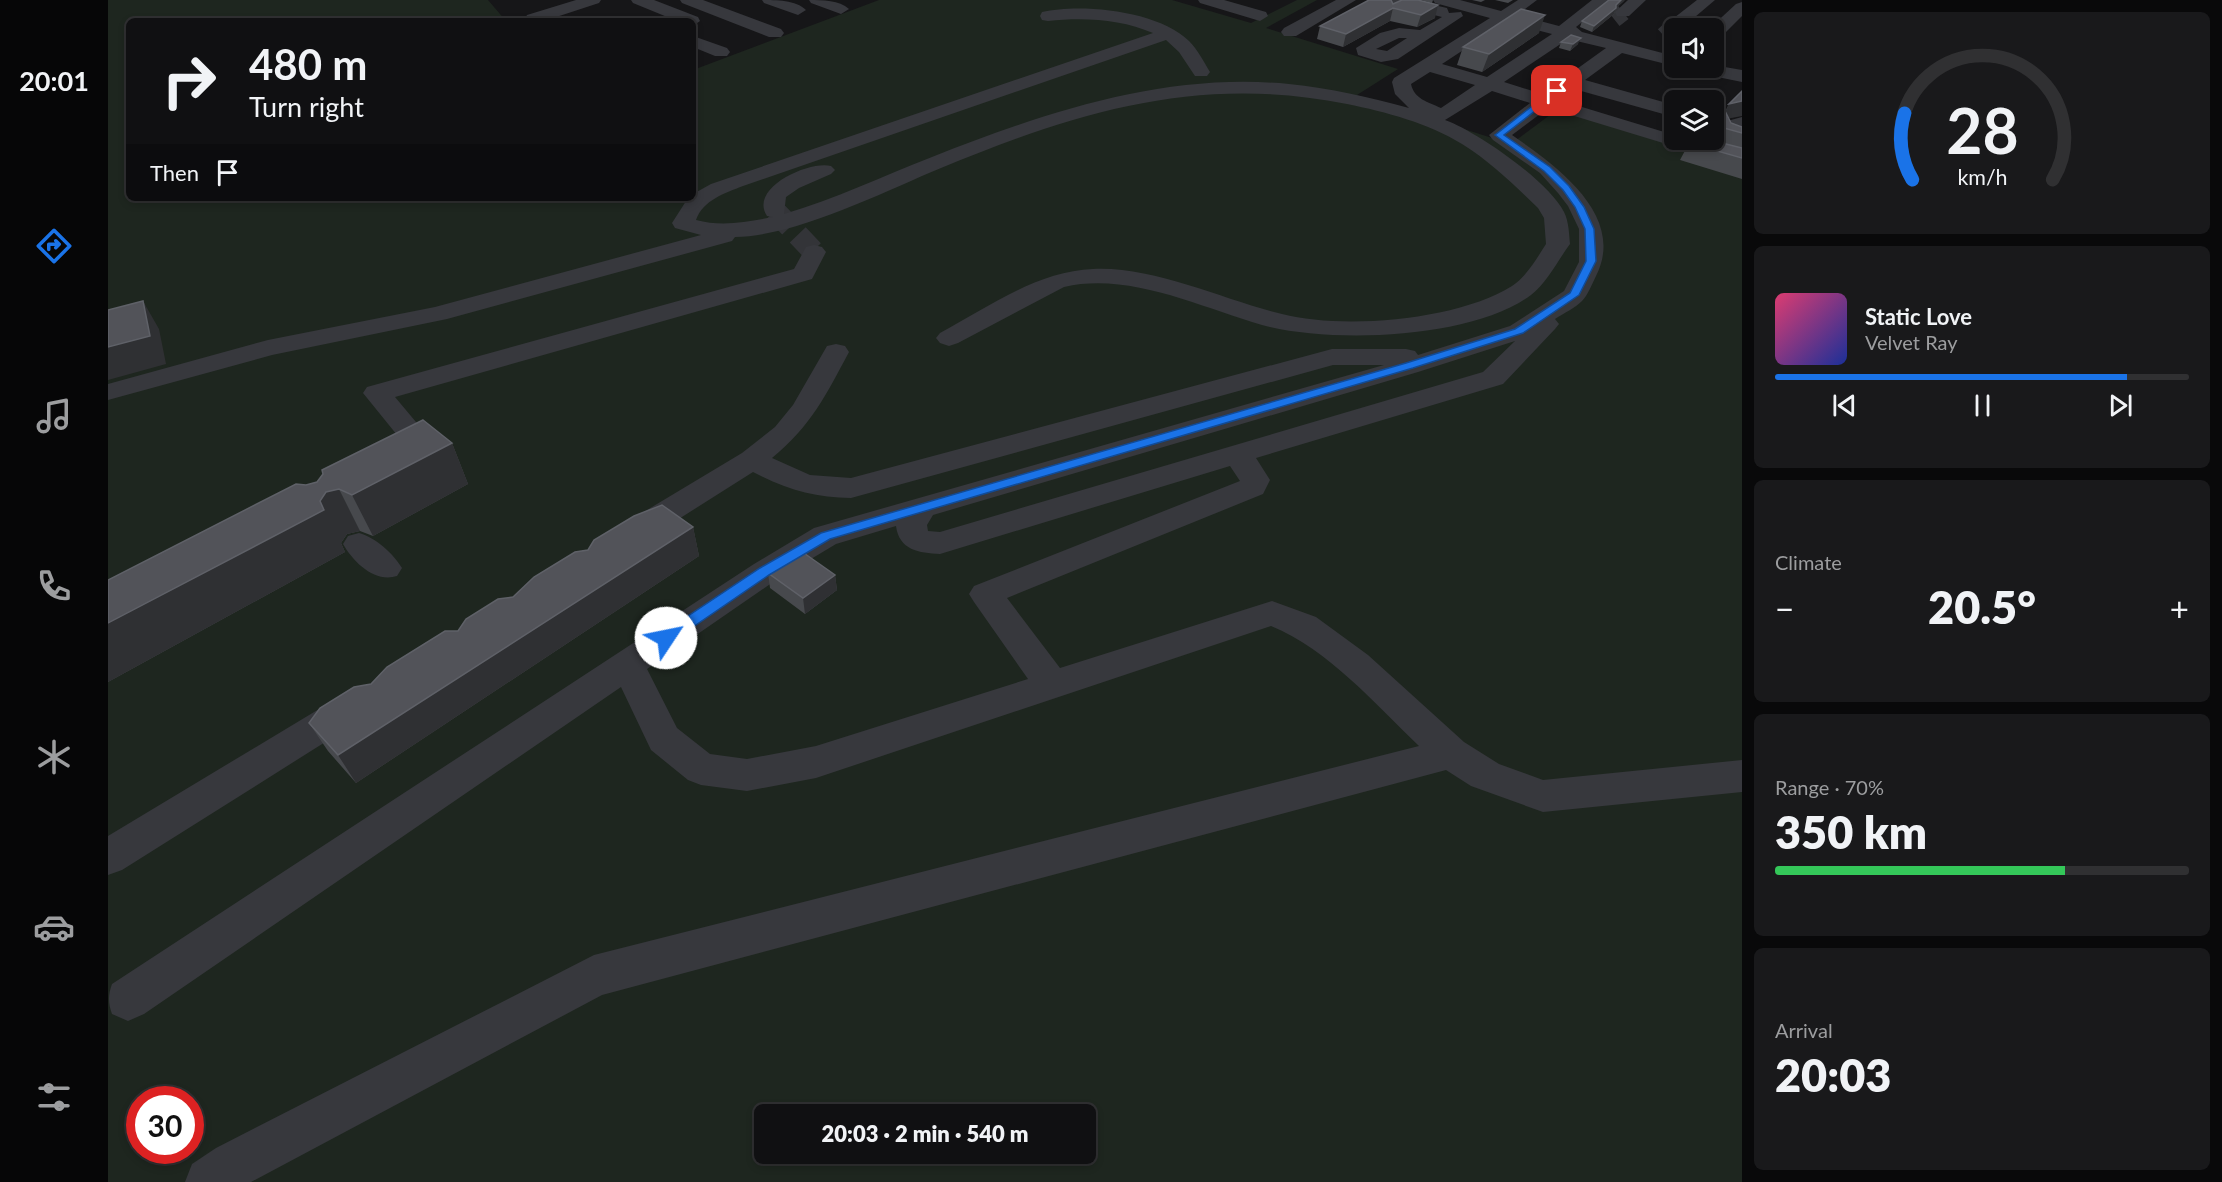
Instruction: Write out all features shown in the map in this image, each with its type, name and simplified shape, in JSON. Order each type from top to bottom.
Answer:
[{"type":"street","points":[[541,18],[593,0],[613,8]]},
{"type":"street","points":[[639,0],[683,18]]},
{"type":"street","points":[[688,0],[776,33]]},
{"type":"street","points":[[696,21],[737,2],[798,17],[770,0]]},
{"type":"street","points":[[817,0],[841,9]]},
{"type":"street","points":[[1211,0],[1267,13],[1243,0]]},
{"type":"street","points":[[1290,32],[1348,0]]},
{"type":"street","points":[[1392,0],[1463,12],[1570,21],[1664,34]]},
{"type":"street","points":[[1441,0],[1463,12]]},
{"type":"street","points":[[1403,91],[1427,65],[1529,0]]},
{"type":"street","points":[[1443,115],[1542,48],[1570,21],[1602,0]]},
{"type":"street","points":[[1570,21],[1615,20],[1638,0]]},
{"type":"street","points":[[1687,18],[1707,0]]},
{"type":"street","points":[[521,6],[534,18]]},
{"type":"street","points":[[1724,33],[1742,7]]},
{"type":"street","points":[[566,8],[586,17]]},
{"type":"street","points":[[1331,8],[1359,16]]},
{"type":"street","points":[[1423,36],[1463,12]]},
{"type":"street","points":[[1048,16],[1061,13],[1124,18],[1168,34],[1182,44],[1202,72]]},
{"type":"street","points":[[1570,21],[1619,47],[1664,58]]},
{"type":"street","points":[[655,254],[675,242],[687,210],[703,196],[735,181],[1168,34]]},
{"type":"street","points":[[696,42],[721,52]]},
{"type":"street","points":[[1499,135],[1570,82],[1587,61],[1619,47]]},
{"type":"street","points":[[1542,48],[1560,53]]},
{"type":"street","points":[[1427,65],[1544,100],[1647,135],[1742,161]]},
{"type":"street","points":[[923,507],[911,524],[913,536],[923,542],[940,543],[1493,378],[1534,334],[1562,310],[1574,295],[1591,261],[1590,229],[1566,188],[1547,169],[1499,135],[1443,115],[1403,91],[1267,74],[1202,72],[1158,75]]},
{"type":"street","points":[[1724,73],[1742,76]]},
{"type":"street","points":[[1503,106],[1537,80]]},
{"type":"street","points":[[1570,82],[1664,108]]},
{"type":"street","points":[[108,392],[268,348],[438,314],[754,228],[822,209],[880,187],[938,161],[1058,117],[1149,95],[1199,88],[1304,91],[1355,98],[1416,116],[1461,134],[1509,166],[1553,212],[1558,244],[1523,290],[1473,314],[1403,325],[1339,328],[1287,323],[1134,279],[1099,275],[1075,276],[1056,281],[949,338]]},
{"type":"street","points":[[776,211],[775,195],[791,183],[822,170],[938,132]]},
{"type":"street","points":[[683,224],[697,230],[707,231],[754,228]]},
{"type":"street","points":[[388,474],[427,453],[378,393],[804,274],[814,252]]},
{"type":"street","points":[[128,999],[765,572],[825,536],[1519,331],[1574,295]]},
{"type":"street","points":[[611,547],[752,460],[785,433],[805,408],[836,352]]},
{"type":"street","points":[[752,460],[799,483],[824,488],[851,488],[1332,357],[1444,355]]},
{"type":"street","points":[[1064,430],[1088,458]]},
{"type":"street","points":[[1052,685],[986,594],[1252,487],[1255,480],[1251,471],[1236,454]]},
{"type":"street","points":[[359,544],[386,568]]},
{"type":"street","points":[[627,664],[664,739],[701,769],[747,775],[816,762],[1272,613],[1304,626],[1356,664],[1451,753],[1485,775],[1543,796],[1742,776]]},
{"type":"street","points":[[108,857],[380,690]]},
{"type":"street","points":[[210,1182],[233,1165],[594,976],[1451,753]]},
{"type":"shaded area","points":[[108,0],[488,0],[503,18],[126,18],[126,201],[696,201],[696,69],[879,0],[1172,0],[1251,23],[1297,0],[1317,0],[1266,28],[1398,69],[1357,95],[1511,144],[1562,106],[1664,137],[1664,150],[1721,150],[1742,156],[1742,1182],[108,1182]]},
{"type":"building","points":[[1369,0],[1391,0],[1393,4],[1402,0],[1418,0],[1438,5],[1421,15],[1393,8],[1346,34],[1320,26]]},
{"type":"building","points":[[1609,0],[1621,0],[1616,8],[1594,26],[1582,21]]},
{"type":"building","points":[[1521,9],[1545,15],[1489,54],[1463,47]]},
{"type":"building","points":[[1571,35],[1581,38],[1573,44],[1561,42]]},
{"type":"building","points":[[1742,91],[1742,101],[1729,104]]},
{"type":"building","points":[[1724,109],[1731,123],[1742,127],[1742,133],[1724,128]]},
{"type":"building","points":[[1724,144],[1742,148],[1742,158],[1714,150],[1724,150]]},
{"type":"building","points":[[143,301],[150,336],[108,347],[108,310]]},
{"type":"building","points":[[423,420],[452,443],[352,495],[339,489],[326,492],[320,501],[324,510],[108,623],[108,580],[296,484],[306,485],[317,482],[323,474],[322,470]]},
{"type":"building","points":[[662,505],[693,527],[338,755],[309,723],[320,708],[354,687],[371,684],[387,667],[445,631],[458,631],[466,619],[498,599],[513,597],[534,577],[575,552],[588,550],[594,540],[634,516]]},
{"type":"building","points":[[801,551],[835,575],[803,598],[768,573]]},
{"type":"tunnel","points":[[1614,19],[1623,12]]},
{"type":"tunnel","points":[[775,211],[814,252]]},
{"type":"route","points":[[666,638],[765,572],[825,536],[1409,366],[1519,331],[1574,295],[1591,261],[1590,229],[1566,188],[1547,169],[1499,135],[1557,91]]}]
